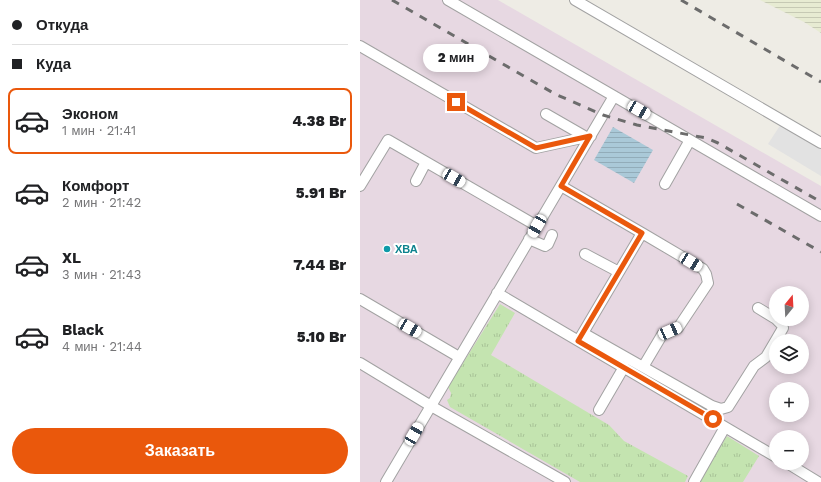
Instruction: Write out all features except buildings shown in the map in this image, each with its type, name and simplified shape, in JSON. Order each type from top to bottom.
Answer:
[{"type":"lane","points":[[448,0],[821,216]]},
{"type":"lane","points":[[575,0],[821,143]]},
{"type":"lane","points":[[360,46],[536,148],[588,136]]},
{"type":"lane","points":[[386,482],[561,186],[588,136],[614,96]]},
{"type":"lane","points":[[546,114],[588,136]]},
{"type":"lane","points":[[360,186],[388,140],[537,226]]},
{"type":"lane","points":[[665,184],[690,140]]},
{"type":"lane","points":[[416,181],[426,162]]},
{"type":"lane","points":[[561,186],[703,269],[706,274],[708,283],[678,328],[662,335],[643,367]]},
{"type":"lane","points":[[581,337],[642,233]]},
{"type":"lane","points":[[529,239],[545,246],[548,244],[552,235]]},
{"type":"lane","points":[[585,254],[619,272]]},
{"type":"lane","points":[[497,293],[581,337],[643,367],[712,406],[721,409],[728,407],[754,366],[766,357],[783,328],[782,326]]},
{"type":"lane","points":[[360,299],[460,357]]},
{"type":"lane","points":[[758,308],[769,315]]},
{"type":"lane","points":[[581,337],[624,368],[769,453]]},
{"type":"lane","points":[[360,363],[431,406],[565,482]]},
{"type":"lane","points":[[599,410],[624,368]]},
{"type":"lane","points":[[694,482],[725,427]]},
{"type":"lane","points":[[798,470],[818,482]]},
{"type":"shaded area","points":[[360,0],[498,0],[821,186],[821,482],[360,482]]},
{"type":"shaded area","points":[[783,121],[821,143],[821,176],[768,144]]},
{"type":"green space","points":[[760,0],[821,0],[821,33],[804,22]]},
{"type":"green space","points":[[500,304],[515,313],[491,355],[609,425],[624,441],[688,476],[685,482],[580,482],[450,407],[447,400],[450,398],[451,393],[448,387]]},
{"type":"green space","points":[[727,436],[759,456],[743,482],[699,482]]},
{"type":"water","points":[[613,127],[653,150],[634,183],[594,160]]},
{"type":"railway","points":[[392,0],[555,94],[603,115],[637,125],[706,138],[718,143],[821,202]]},
{"type":"railway","points":[[681,0],[821,82]]},
{"type":"railway","points":[[737,204],[821,252]]},
{"type":"place","name":"ХВА","points":[[387,249]]},
{"type":"route","points":[[456,102],[536,148],[590,136],[561,186],[642,233],[578,341],[713,419]]}]
